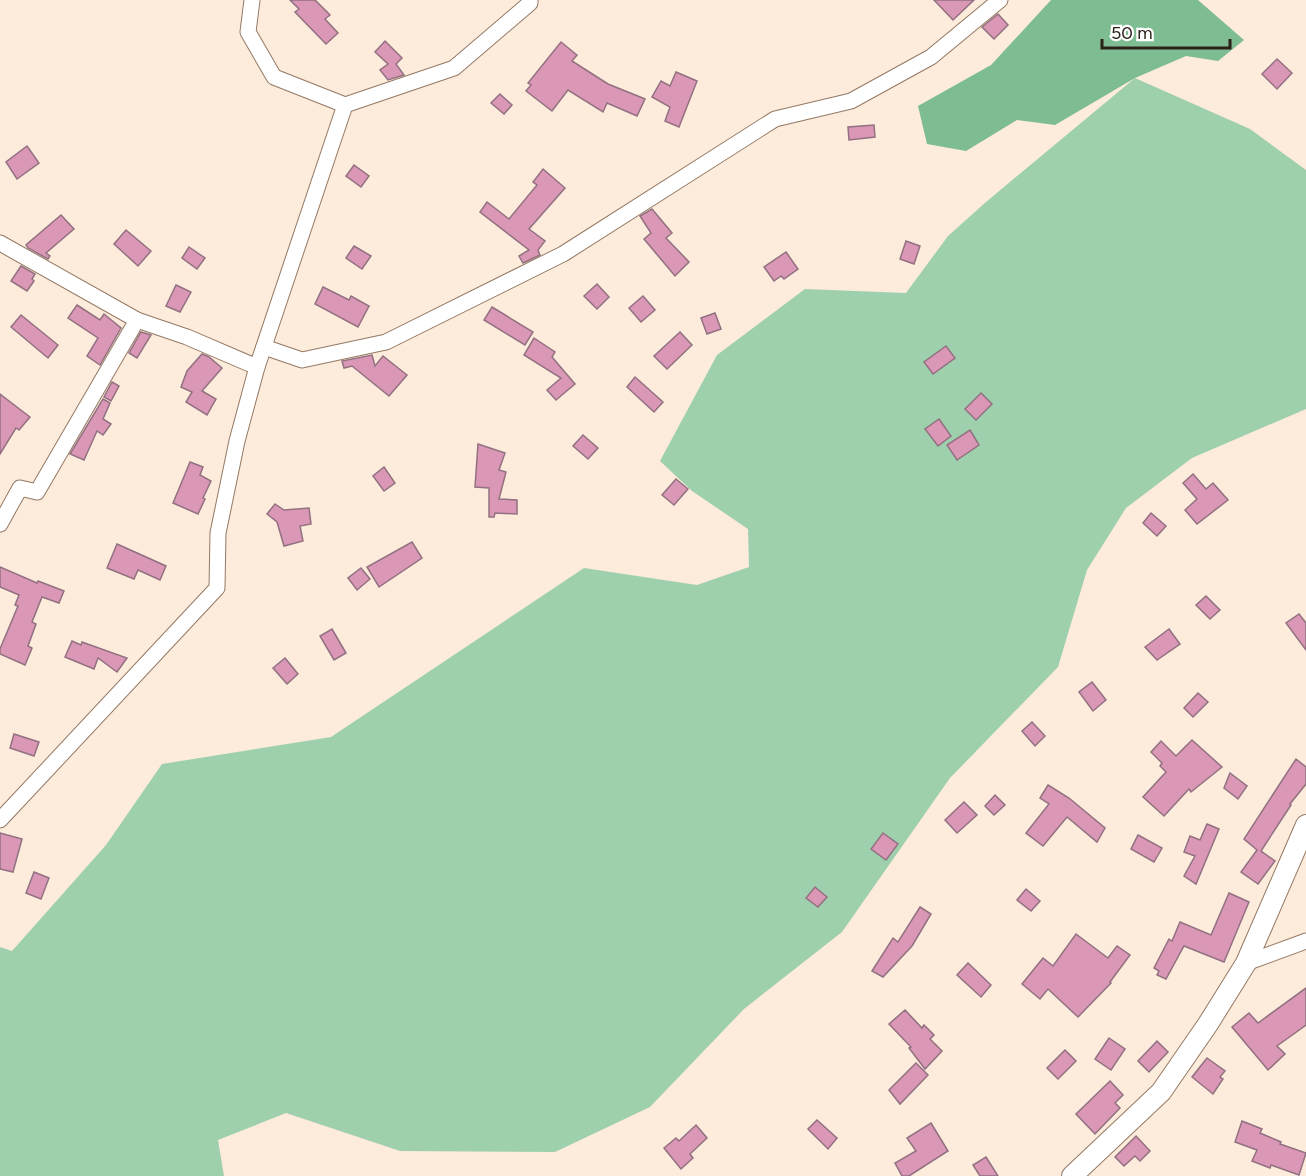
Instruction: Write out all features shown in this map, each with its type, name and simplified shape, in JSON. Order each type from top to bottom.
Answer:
[{"type":"street","points":[[252,0],[248,32],[274,77],[345,105],[454,68],[530,3],[530,0]]},
{"type":"street","points":[[264,347],[302,360],[386,342],[563,255],[775,119],[851,101],[932,57],[1000,0]]},
{"type":"street","points":[[0,820],[217,588],[218,533],[237,441],[257,367],[345,105]]},
{"type":"street","points":[[0,238],[5,246],[138,321],[187,337],[257,367]]},
{"type":"street","points":[[0,524],[20,488],[37,492],[138,321]]},
{"type":"street","points":[[1072,1176],[1161,1092],[1208,1024],[1245,963],[1306,825]]},
{"type":"street","points":[[1245,963],[1306,941]]},
{"type":"green space","points":[[1051,0],[1198,0],[1244,40],[1218,61],[1186,56],[1135,78],[1055,125],[1017,120],[966,151],[927,144],[918,106],[991,65]]},
{"type":"green space","points":[[1135,78],[1250,129],[1306,170],[1306,409],[1192,458],[1126,508],[1087,570],[1058,667],[950,778],[842,932],[744,1009],[650,1107],[555,1152],[400,1151],[286,1113],[218,1140],[224,1176],[0,1176],[0,947],[12,951],[106,845],[162,764],[331,737],[584,568],[697,585],[749,567],[748,529],[692,491],[660,461],[717,355],[805,289],[906,293],[948,236]]},
{"type":"building","points":[[290,0],[315,0],[330,15],[325,19],[338,33],[326,44],[295,12],[299,9]]},
{"type":"building","points":[[934,0],[974,0],[953,20]]},
{"type":"building","points":[[998,14],[1008,25],[994,39],[982,27]]},
{"type":"building","points":[[385,41],[402,58],[396,64],[404,75],[388,80],[380,70],[388,64],[375,52]]},
{"type":"building","points":[[561,42],[577,55],[572,61],[608,84],[645,99],[637,116],[607,103],[603,112],[568,90],[552,111],[526,91],[531,85],[528,83]]},
{"type":"building","points":[[1277,59],[1292,73],[1277,89],[1262,74]]},
{"type":"building","points":[[676,72],[697,81],[679,127],[665,121],[670,107],[652,97],[661,81],[670,86]]},
{"type":"building","points":[[500,94],[512,105],[504,114],[491,103]]},
{"type":"building","points":[[874,125],[875,137],[849,140],[848,127]]},
{"type":"building","points":[[27,146],[39,163],[17,179],[6,162]]},
{"type":"building","points":[[354,165],[369,176],[361,187],[346,176]]},
{"type":"building","points":[[543,169],[565,188],[529,229],[545,241],[538,250],[540,255],[523,263],[519,256],[529,250],[480,212],[487,202],[509,219],[537,185],[533,182]]},
{"type":"building","points":[[652,209],[672,233],[666,238],[689,262],[675,276],[644,239],[651,233],[640,216]]},
{"type":"building","points":[[61,215],[74,229],[46,253],[50,256],[48,259],[28,248],[26,245]]},
{"type":"building","points":[[126,230],[151,251],[138,266],[114,244]]},
{"type":"building","points":[[906,241],[920,246],[914,264],[900,259]]},
{"type":"building","points":[[354,246],[371,256],[362,269],[346,258]]},
{"type":"building","points":[[189,247],[205,258],[197,269],[182,258]]},
{"type":"building","points":[[786,252],[798,269],[784,279],[781,276],[774,281],[764,267]]},
{"type":"building","points":[[21,266],[35,274],[32,279],[34,281],[27,291],[11,281]]},
{"type":"building","points":[[597,284],[609,297],[597,309],[584,296]]},
{"type":"building","points":[[176,285],[191,292],[180,312],[166,306]]},
{"type":"building","points":[[323,287],[349,300],[351,296],[369,306],[358,327],[315,304]]},
{"type":"building","points":[[643,296],[655,310],[641,322],[629,308]]},
{"type":"building","points":[[77,305],[100,320],[104,314],[121,328],[100,365],[87,356],[98,338],[68,318]]},
{"type":"building","points":[[492,307],[533,332],[525,345],[484,320]]},
{"type":"building","points":[[715,313],[721,329],[707,334],[701,318]]},
{"type":"building","points":[[21,315],[58,345],[48,358],[11,327]]},
{"type":"building","points":[[141,332],[151,335],[137,358],[129,353]]},
{"type":"building","points":[[680,332],[692,345],[667,369],[654,356]]},
{"type":"building","points":[[534,338],[555,352],[552,357],[575,384],[556,400],[547,390],[561,378],[524,355]]},
{"type":"building","points":[[946,346],[955,358],[933,374],[924,362]]},
{"type":"building","points":[[202,354],[222,368],[202,391],[216,399],[207,415],[186,402],[192,392],[181,387],[187,371]]},
{"type":"building","points":[[372,355],[375,366],[383,356],[407,375],[389,396],[352,366],[344,368],[342,361]]},
{"type":"building","points":[[635,377],[663,402],[654,412],[627,387]]},
{"type":"building","points":[[112,382],[119,386],[111,401],[104,397]]},
{"type":"building","points":[[981,393],[992,404],[976,420],[965,409]]},
{"type":"building","points":[[0,394],[30,417],[19,430],[16,428],[0,454]]},
{"type":"building","points":[[103,399],[110,403],[103,419],[111,424],[103,435],[97,431],[84,460],[70,454]]},
{"type":"building","points":[[939,419],[951,436],[938,446],[925,429]]},
{"type":"building","points":[[970,430],[979,445],[957,460],[947,445]]},
{"type":"building","points":[[583,435],[598,448],[588,459],[573,446]]},
{"type":"building","points":[[478,444],[505,453],[499,470],[506,472],[499,499],[517,500],[517,514],[495,513],[494,517],[489,517],[489,488],[475,487]]},
{"type":"building","points":[[190,462],[203,467],[200,475],[211,481],[198,514],[173,503]]},
{"type":"building","points":[[384,467],[395,483],[384,491],[373,476]]},
{"type":"building","points":[[1193,474],[1206,489],[1213,483],[1228,500],[1197,524],[1185,510],[1197,499],[1183,483]]},
{"type":"building","points":[[676,479],[688,489],[674,505],[662,495]]},
{"type":"building","points":[[275,504],[284,510],[309,508],[311,524],[300,526],[303,541],[284,546],[277,522],[267,514]]},
{"type":"building","points":[[1151,513],[1166,526],[1157,536],[1143,523]]},
{"type":"building","points":[[412,542],[422,558],[379,587],[367,567]]},
{"type":"building","points":[[117,544],[166,566],[160,580],[138,570],[134,579],[107,568]]},
{"type":"building","points":[[0,567],[37,583],[38,581],[64,591],[59,603],[42,597],[32,622],[36,624],[28,646],[32,648],[25,665],[0,654],[18,606],[15,605],[19,595],[0,587]]},
{"type":"building","points":[[361,568],[370,579],[357,590],[348,578]]},
{"type":"building","points":[[1206,596],[1220,610],[1210,619],[1196,605]]},
{"type":"building","points":[[1299,614],[1306,623],[1306,650],[1286,623]]},
{"type":"building","points":[[332,629],[346,653],[334,660],[320,636]]},
{"type":"building","points":[[1169,629],[1180,644],[1157,660],[1145,647]]},
{"type":"building","points":[[72,641],[81,645],[82,642],[127,658],[117,672],[98,658],[94,669],[65,657]]},
{"type":"building","points":[[285,658],[298,674],[287,684],[273,668]]},
{"type":"building","points":[[1092,682],[1106,700],[1093,711],[1079,692]]},
{"type":"building","points":[[1198,693],[1208,702],[1193,717],[1184,708]]},
{"type":"building","points":[[1032,722],[1045,736],[1035,746],[1022,731]]},
{"type":"building","points":[[14,734],[39,742],[34,756],[10,748]]},
{"type":"building","points":[[1192,740],[1222,767],[1191,792],[1189,789],[1164,816],[1143,797],[1166,772],[1160,766],[1162,763],[1151,752],[1161,741],[1176,756]]},
{"type":"building","points":[[1296,759],[1306,767],[1306,784],[1290,804],[1261,851],[1275,861],[1258,884],[1241,872],[1257,850],[1244,839]]},
{"type":"building","points":[[1230,773],[1247,786],[1238,799],[1224,788]]},
{"type":"building","points":[[1048,785],[1069,798],[1105,828],[1097,842],[1067,817],[1043,846],[1026,833],[1049,804],[1040,798]]},
{"type":"building","points":[[995,795],[1005,805],[994,815],[985,806]]},
{"type":"building","points":[[964,802],[977,815],[957,833],[945,820]]},
{"type":"building","points":[[1207,824],[1219,829],[1196,884],[1184,876],[1195,856],[1184,852],[1190,836],[1200,840]]},
{"type":"building","points":[[0,833],[22,839],[13,872],[0,869]]},
{"type":"building","points":[[883,833],[898,844],[886,860],[871,849]]},
{"type":"building","points":[[1138,835],[1162,848],[1154,862],[1131,849]]},
{"type":"building","points":[[34,872],[49,878],[41,899],[26,893]]},
{"type":"building","points":[[815,887],[827,897],[818,907],[806,898]]},
{"type":"building","points":[[1026,889],[1040,901],[1031,911],[1017,900]]},
{"type":"building","points":[[1229,893],[1249,902],[1224,962],[1184,946],[1166,979],[1157,975],[1159,971],[1154,968],[1169,939],[1172,941],[1180,922],[1211,935]]},
{"type":"building","points":[[920,907],[931,914],[912,946],[883,977],[872,971],[893,938],[898,942]]},
{"type":"building","points":[[1076,934],[1108,958],[1117,946],[1130,955],[1111,983],[1078,1017],[1048,989],[1040,999],[1022,984],[1043,958],[1053,966]]},
{"type":"building","points":[[968,963],[991,985],[981,997],[957,975]]},
{"type":"building","points":[[1306,988],[1306,1025],[1277,1046],[1285,1054],[1268,1070],[1232,1027],[1249,1013],[1258,1023]]},
{"type":"building","points":[[905,1010],[922,1028],[924,1025],[934,1035],[930,1039],[942,1051],[925,1069],[909,1048],[911,1047],[889,1024]]},
{"type":"building","points":[[1109,1038],[1125,1049],[1111,1070],[1095,1059]]},
{"type":"building","points":[[1157,1041],[1168,1052],[1149,1072],[1138,1061]]},
{"type":"building","points":[[1065,1050],[1076,1061],[1058,1079],[1047,1068]]},
{"type":"building","points":[[1207,1058],[1225,1071],[1220,1077],[1223,1079],[1213,1094],[1192,1077]]},
{"type":"building","points":[[916,1063],[928,1075],[900,1104],[889,1090]]},
{"type":"building","points":[[1110,1081],[1123,1095],[1115,1103],[1120,1108],[1095,1134],[1076,1114]]},
{"type":"building","points":[[817,1120],[837,1138],[828,1149],[808,1129]]},
{"type":"building","points":[[1242,1121],[1262,1129],[1260,1133],[1281,1142],[1280,1144],[1306,1153],[1299,1175],[1252,1161],[1257,1150],[1235,1142]]},
{"type":"building","points":[[931,1123],[948,1151],[909,1176],[902,1176],[895,1163],[916,1151],[907,1138]]},
{"type":"building","points":[[696,1125],[707,1138],[690,1154],[693,1158],[681,1169],[664,1148],[676,1138],[679,1141]]},
{"type":"building","points":[[1136,1136],[1150,1151],[1140,1161],[1135,1156],[1124,1166],[1115,1157]]},
{"type":"building","points":[[986,1157],[998,1176],[980,1176],[973,1165]]}]
